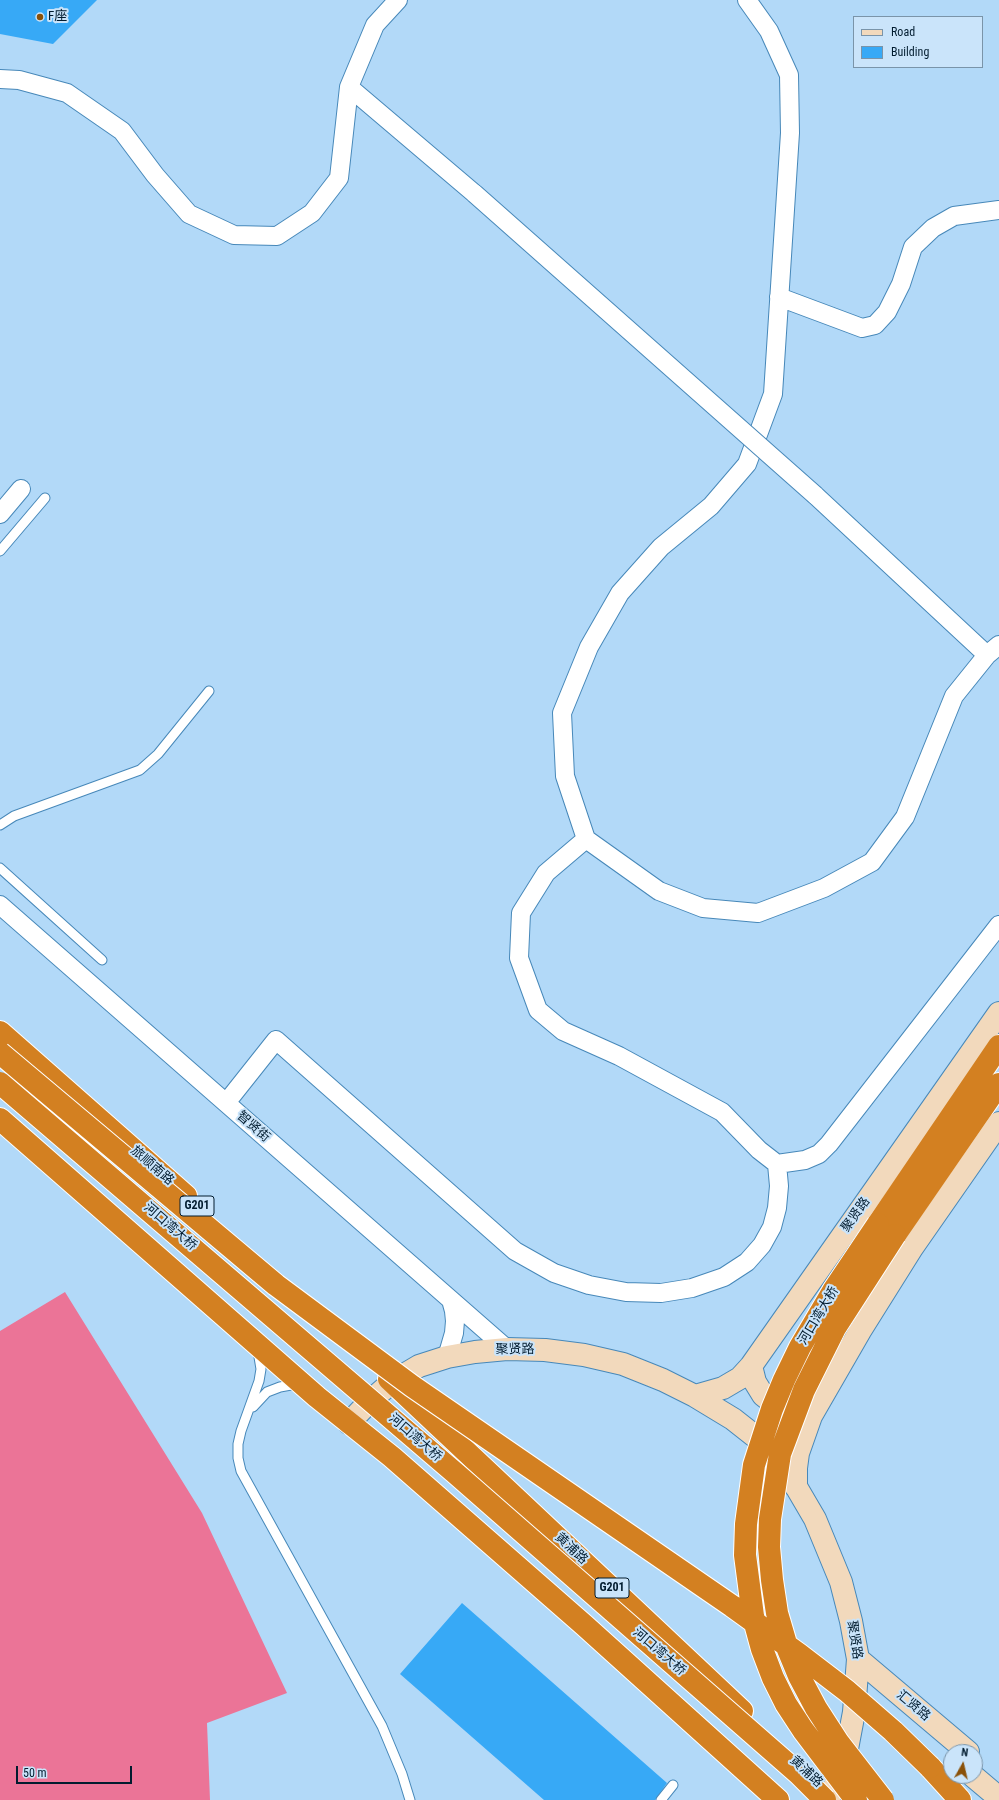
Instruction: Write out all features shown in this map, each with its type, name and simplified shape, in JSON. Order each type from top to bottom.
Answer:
[{"type":"highway","name":"旅顺南路","points":[[0,1032],[168,1180],[392,1382]]},
{"type":"highway","name":"河口湾大桥","points":[[883,1800],[838,1742],[816,1708],[799,1676],[787,1647],[777,1613],[769,1547],[770,1519],[780,1454],[804,1390],[886,1230],[998,1047]]},
{"type":"highway","name":"河口湾大桥","points":[[0,1053],[206,1228],[327,1324],[412,1386],[732,1606],[847,1691],[893,1731],[960,1800]]},
{"type":"highway","name":"河口湾大桥","points":[[0,1082],[454,1472],[799,1774],[830,1799]]},
{"type":"highway","name":"河口湾大桥","points":[[856,1800],[803,1730],[786,1704],[773,1678],[762,1649],[753,1616],[746,1555],[746,1524],[754,1465],[772,1409],[784,1380],[820,1312],[886,1230],[999,1084]]},
{"type":"highway","points":[[0,1119],[307,1388],[392,1458],[584,1625],[778,1800]]},
{"type":"highway","name":"黄浦路","points":[[392,1382],[830,1799]]},
{"type":"main road","name":"聚贤路","points":[[695,1396],[723,1388],[740,1378],[751,1366],[999,1013]]},
{"type":"main road","points":[[796,1487],[798,1453],[811,1416],[860,1331],[908,1255],[999,1122]]},
{"type":"main road","name":"聚贤路","points":[[349,1423],[368,1402],[392,1382],[419,1366],[447,1357],[475,1352],[507,1349],[544,1350],[590,1356],[623,1364],[663,1380],[695,1396],[733,1419],[766,1446],[784,1466],[815,1519],[841,1582],[851,1621],[858,1669],[847,1749],[830,1799]]},
{"type":"main road","points":[[751,1366],[755,1382],[768,1398],[777,1406],[791,1413],[811,1416]]},
{"type":"main road","name":"汇贤路","points":[[858,1669],[957,1744]]},
{"type":"main road","name":"汇贤路","points":[[858,1669],[943,1749]]},
{"type":"main road","points":[[983,1765],[999,1778]]},
{"type":"main road","points":[[982,1784],[999,1798]]},
{"type":"street","points":[[0,79],[19,80],[67,93],[122,131],[155,175],[189,214],[234,235],[277,236],[312,213],[339,178],[349,87],[375,25],[398,0]]},
{"type":"street","points":[[349,87],[475,194],[815,495],[993,650],[954,696],[905,817],[872,862],[824,888],[758,914],[703,908],[659,891],[586,840],[565,776],[562,712],[589,647],[620,593],[661,547],[711,506],[747,464],[773,394],[790,133],[789,75],[769,31],[747,0]]},
{"type":"street","points":[[779,297],[862,328],[875,325],[886,312],[901,284],[913,246],[933,228],[954,216],[999,210]]},
{"type":"street","points":[[1,510],[21,489]]},
{"type":"street","points":[[226,1103],[276,1040],[515,1251],[554,1273],[589,1285],[626,1292],[661,1293],[692,1288],[724,1277],[747,1262],[762,1245],[772,1227],[777,1208],[779,1186],[777,1164],[722,1112],[619,1056],[564,1031],[538,1010],[519,958],[521,913],[546,873],[586,840]]},
{"type":"street","name":"智贤街","points":[[0,905],[507,1349]]},
{"type":"street","points":[[777,1164],[805,1160],[818,1154],[829,1144],[999,925]]},
{"type":"street","points":[[447,1357],[454,1334],[455,1321],[451,1300]]},
{"type":"lane","points":[[0,551],[45,498]]},
{"type":"lane","points":[[0,825],[14,816],[140,770],[158,754],[209,691]]},
{"type":"lane","points":[[0,868],[102,960]]},
{"type":"lane","points":[[253,1341],[260,1354],[260,1381],[238,1444],[238,1458],[241,1471],[382,1726],[402,1774],[410,1800]]},
{"type":"lane","points":[[247,1415],[256,1402],[267,1392],[291,1385],[307,1388]]},
{"type":"lane","points":[[661,1800],[673,1785]]},
{"type":"shaded area","points":[[65,1292],[202,1513],[287,1693],[207,1723],[210,1800],[0,1800],[0,1331]]},
{"type":"building","name":"F座","points":[[0,0],[97,0],[53,44],[0,34]]},
{"type":"building","points":[[462,1603],[667,1783],[655,1800],[544,1800],[400,1674]]},
{"type":"place","name":"F座","points":[[40,17]]}]
